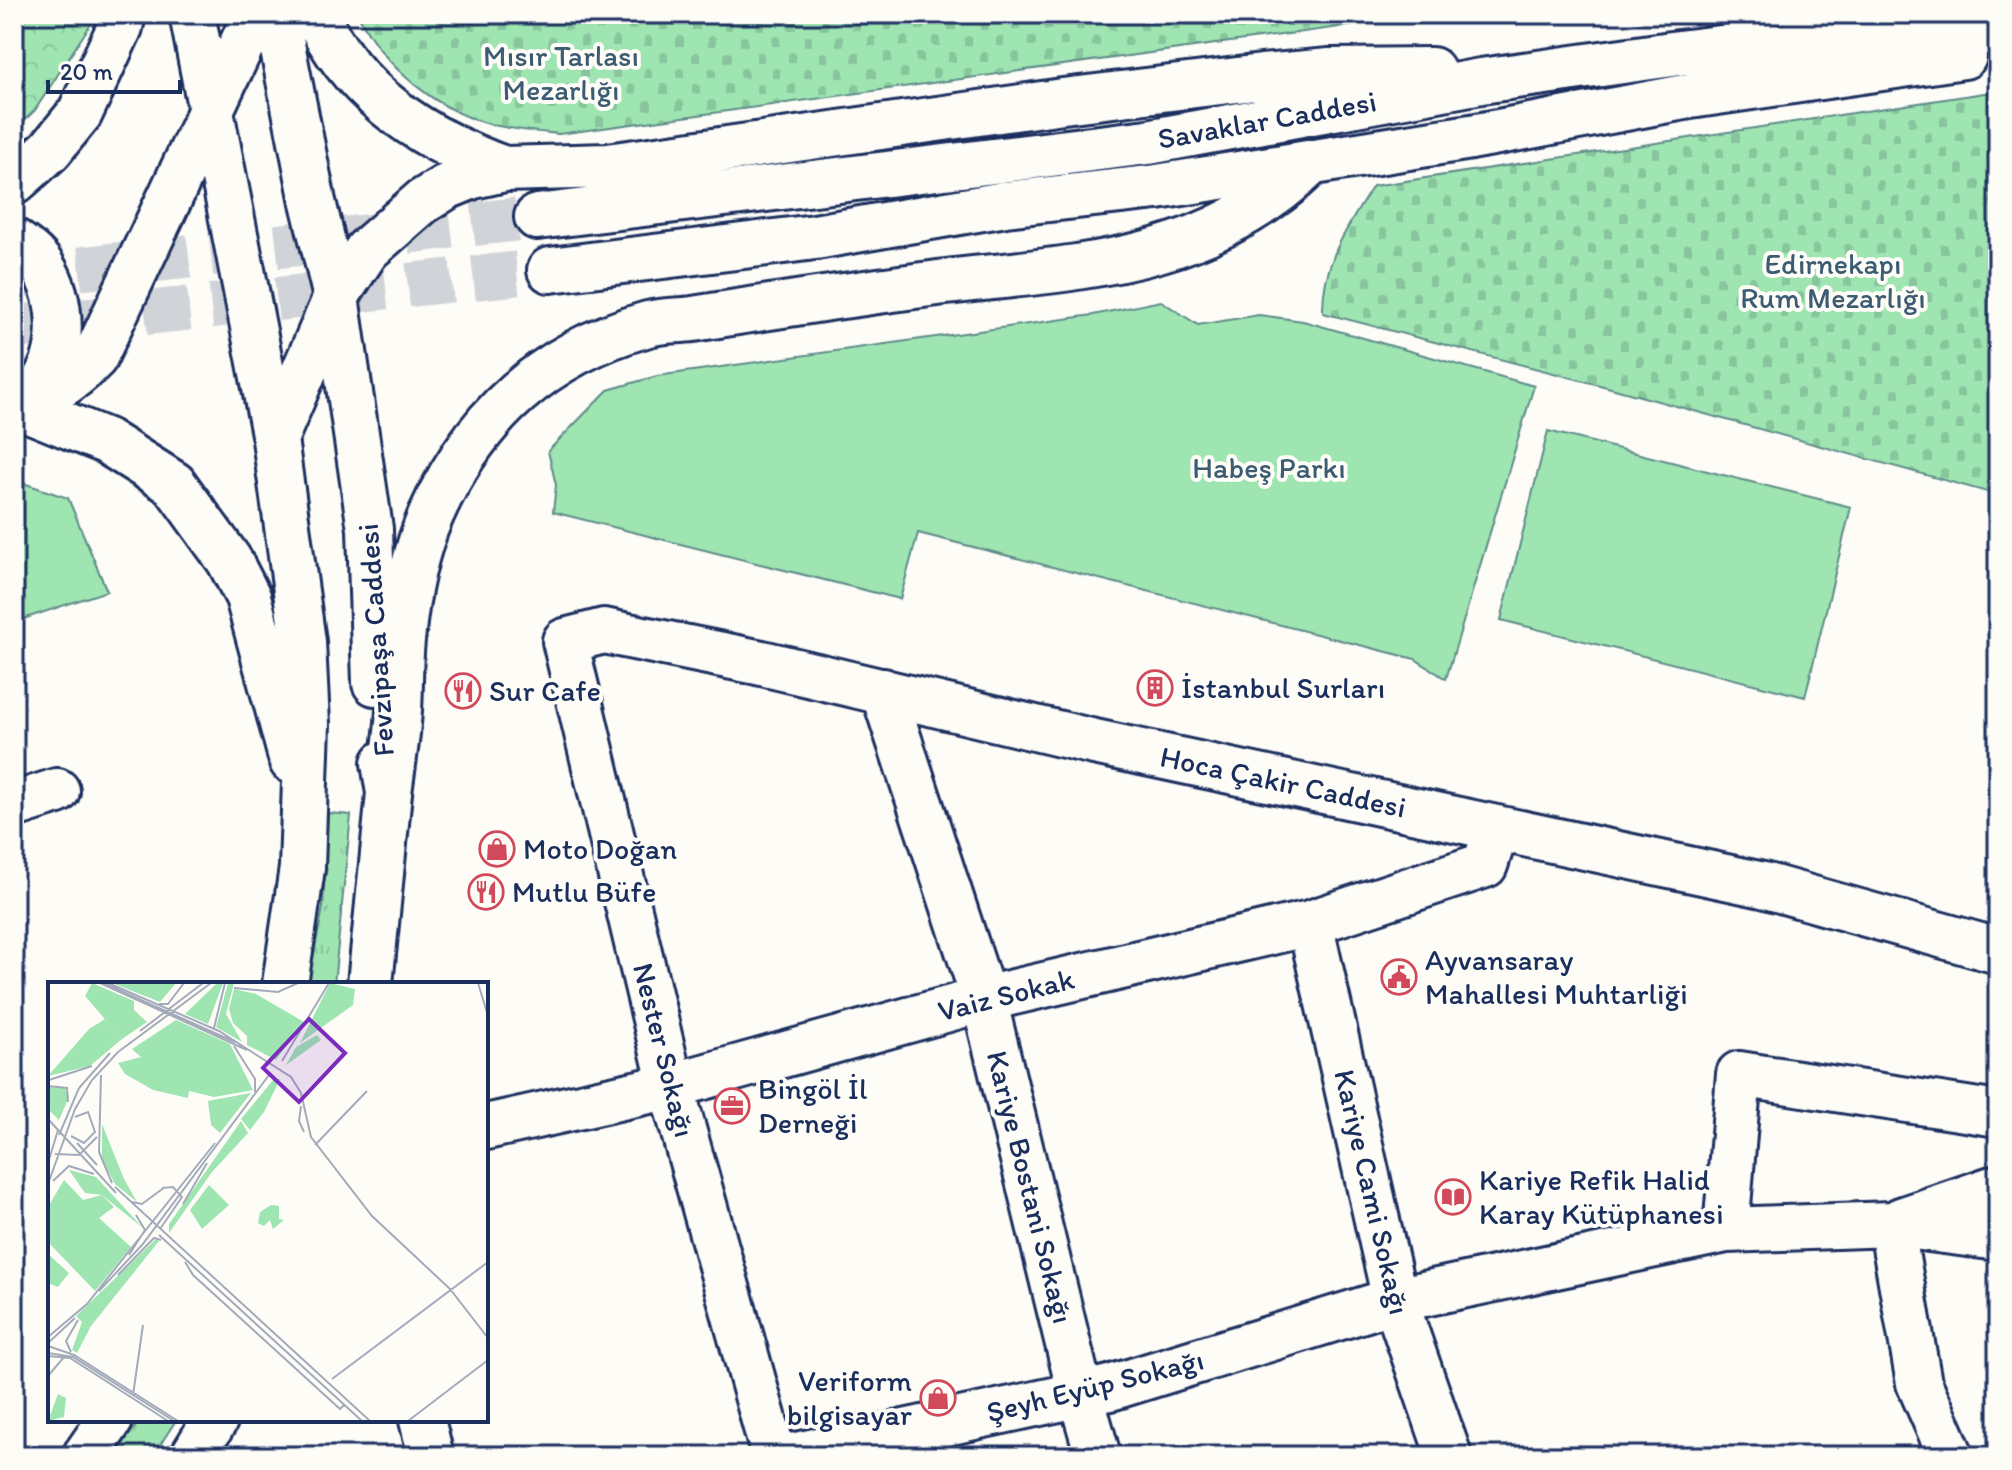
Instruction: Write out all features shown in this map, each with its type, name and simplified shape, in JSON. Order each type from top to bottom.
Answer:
[{"type":"main road","points":[[14,182],[50,150],[80,113],[98,79],[123,14]]},
{"type":"main road","points":[[192,14],[275,439],[303,642],[307,724],[302,868],[285,982]]},
{"type":"main road","points":[[16,405],[53,392],[76,376],[95,357],[256,14]]},
{"type":"main road","name":"Fevzipaşa Caddesi","points":[[276,14],[313,202],[336,297],[370,529],[376,649],[375,709],[389,793],[370,982]]},
{"type":"main road","points":[[316,14],[326,37],[360,83],[387,108],[429,136],[504,169]]},
{"type":"main road","name":"Savaklar Caddesi","points":[[537,217],[1148,142],[1481,81],[1836,34],[1998,32]]},
{"type":"main road","name":"Savaklar Caddesi","points":[[550,270],[815,237],[1005,204],[1157,187],[1471,137],[1690,96],[1998,48]]},
{"type":"main road","points":[[275,439],[336,297],[367,250],[422,202],[446,187],[473,176],[504,169],[608,166],[1063,101],[1316,72],[1415,68],[1446,71],[1481,81]]},
{"type":"main road","points":[[389,793],[398,721],[402,640],[415,566],[430,518],[465,451],[531,379],[600,340],[652,323],[888,289],[1085,266],[1159,251],[1196,239],[1246,213],[1288,185],[1311,163]]},
{"type":"main road","points":[[14,241],[41,264],[58,306],[53,363],[41,386],[16,405]]},
{"type":"main road","points":[[16,405],[106,441],[147,465],[174,484],[208,529],[248,597],[303,799]]},
{"type":"main road","name":"Hoca Çakir Caddesi","points":[[565,641],[604,631],[762,663],[1090,741],[1763,885],[1998,951]]},
{"type":"main road","name":"Nester Sokağı","points":[[565,641],[671,1086],[774,1456]]},
{"type":"main road","name":"Kariye Bostani Sokağı","points":[[883,691],[984,999],[1098,1456]]},
{"type":"main road","points":[[14,805],[57,791]]},
{"type":"main road","name":"Vaiz Sokak","points":[[488,1127],[671,1086],[984,999],[1310,923],[1485,865],[1497,828]]},
{"type":"main road","name":"Kariye Cami Sokağı","points":[[1310,923],[1395,1300],[1449,1456]]},
{"type":"main road","points":[[1726,1230],[1739,1074],[1998,1114]]},
{"type":"main road","points":[[1891,1224],[1998,1187]]},
{"type":"main road","points":[[1891,1224],[1998,1238]]},
{"type":"main road","points":[[1891,1224],[1919,1383],[1951,1456]]},
{"type":"main road","name":"Şeyh Eyüp Sokağı","points":[[792,1456],[1110,1388],[1395,1300],[1726,1230],[1891,1224]]},
{"type":"main road","points":[[85,1456],[109,1422]]},
{"type":"main road","points":[[422,1422],[431,1456]]},
{"type":"green space","points":[[14,14],[93,14],[92,22],[35,110],[14,131]]},
{"type":"green space","name":"Mısır Tarlası Mezarlığı","points":[[358,14],[1435,14],[559,134],[498,126],[455,111],[398,70],[369,34]]},
{"type":"green space","name":"Edirnekapı Rum Mezarlığı","points":[[1998,91],[1998,495],[1611,388],[1323,313],[1332,261],[1345,231],[1373,186]]},
{"type":"green space","name":"Habeş Parkı","points":[[1161,301],[1198,325],[1259,315],[1303,321],[1534,386],[1446,679],[1415,659],[918,533],[900,599],[553,512],[556,485],[548,451],[608,390],[657,376],[1093,315]]},
{"type":"green space","points":[[1548,431],[1851,507],[1805,697],[1501,620]]},
{"type":"green space","points":[[14,480],[68,498],[107,591],[14,622]]},
{"type":"green space","points":[[328,813],[351,815],[334,982],[308,982],[323,908]]},
{"type":"green space","points":[[139,1422],[175,1422],[153,1456],[115,1456]]},
{"type":"tunnel","points":[[14,276],[537,217]]},
{"type":"tunnel","points":[[14,327],[550,270]]},
{"type":"place","name":"İstanbul Surları","points":[[1155,688]]},
{"type":"place","name":"Sur Cafe","points":[[463,691]]},
{"type":"place","name":"Moto Doğan","points":[[497,849]]},
{"type":"place","name":"Mutlu Büfe","points":[[486,892]]},
{"type":"place","name":"Ayvansaray Mahallesi Muhtarliği","points":[[1399,977]]},
{"type":"place","name":"Bingöl İl Derneği","points":[[732,1106]]},
{"type":"place","name":"Kariye Refik Halid Karay Kütüphanesi","points":[[1453,1197]]},
{"type":"place","name":"Veriform bilgisayar","points":[[938,1398]]}]
